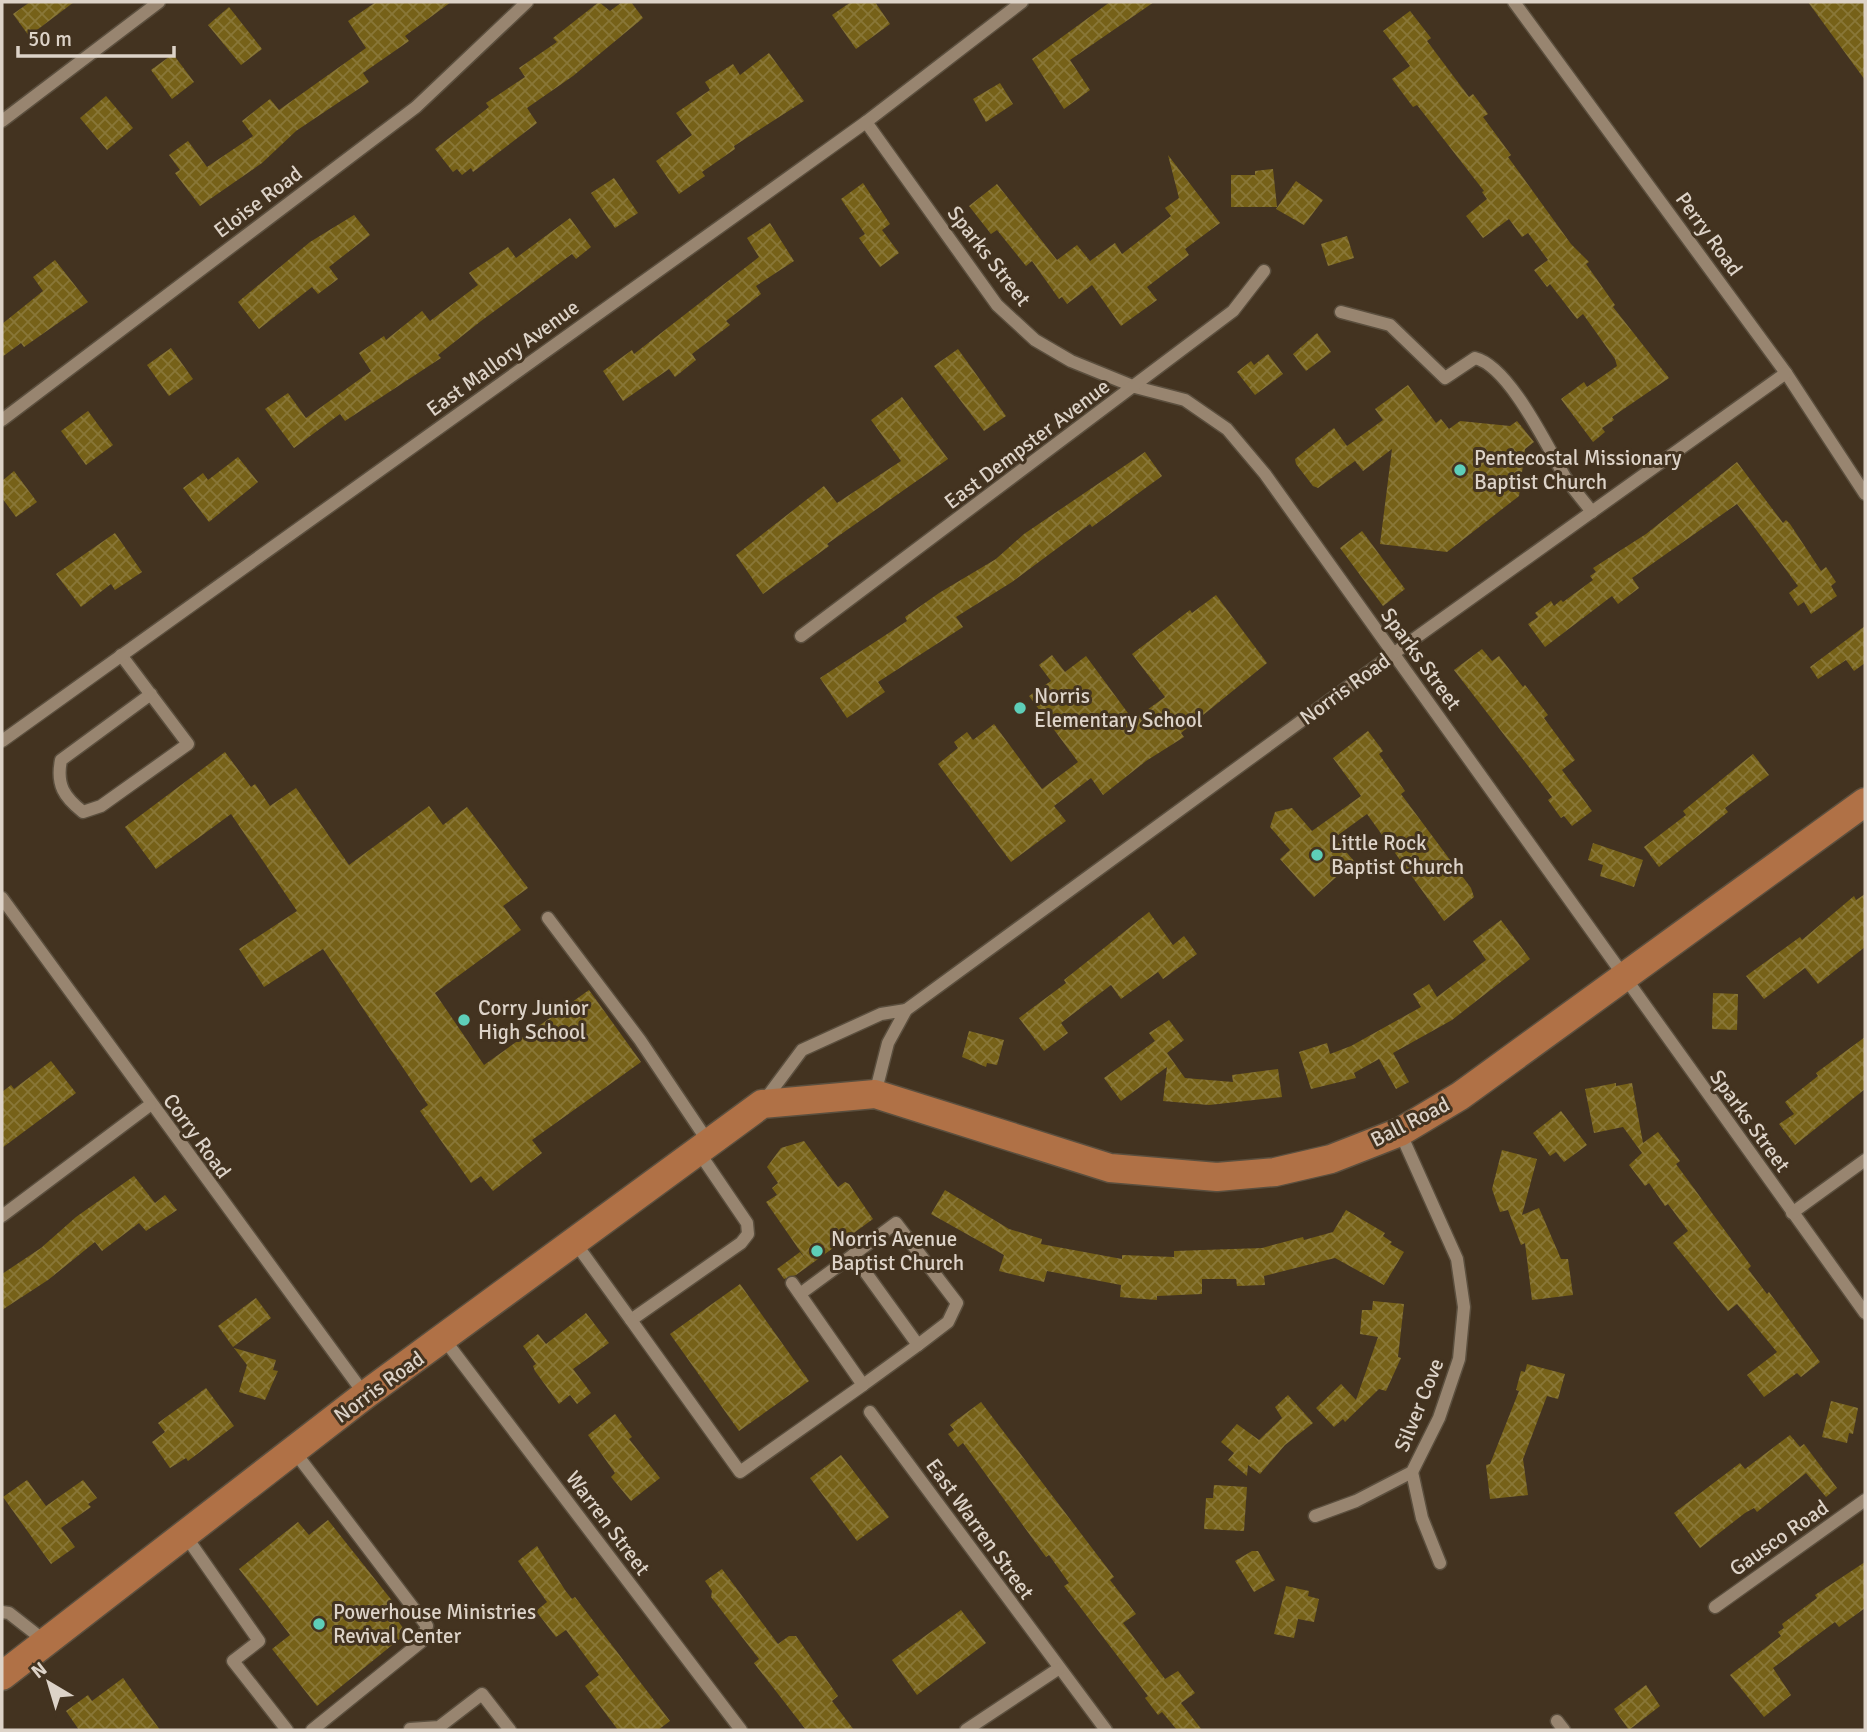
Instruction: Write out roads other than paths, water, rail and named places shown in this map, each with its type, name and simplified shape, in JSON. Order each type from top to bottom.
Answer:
[{"type":"main road","name":"Ball Road","points":[[875,1094],[1110,1168],[1217,1177],[1275,1172],[1331,1159],[1400,1132],[1460,1096],[1865,802]]},
{"type":"main road","points":[[762,1104],[875,1094]]},
{"type":"main road","name":"Norris Road","points":[[2,1676],[365,1395],[762,1104]]},
{"type":"street","points":[[2,121],[159,2]]},
{"type":"street","name":"Eloise Road","points":[[2,420],[416,107],[527,2]]},
{"type":"street","name":"East Mallory Avenue","points":[[2,740],[866,122],[1022,2]]},
{"type":"street","name":"Perry Road","points":[[1514,2],[1786,373],[1865,494]]},
{"type":"street","name":"Sparks Street","points":[[866,122],[997,305],[1035,340],[1071,361],[1135,387],[1185,400],[1227,429],[1265,474],[1865,1313]]},
{"type":"street","name":"East Dempster Avenue","points":[[801,636],[1233,311],[1264,271]]},
{"type":"street","points":[[1341,312],[1390,325],[1445,378],[1475,358],[1488,361],[1524,405],[1566,478],[1592,512]]},
{"type":"street","name":"Norris Road","points":[[875,1094],[888,1043],[906,1010],[1393,654],[1786,373]]},
{"type":"street","points":[[121,655],[151,694],[188,744],[102,806],[83,812],[65,798],[58,777],[61,760],[151,694]]},
{"type":"street","name":"Corry Road","points":[[2,898],[150,1105],[365,1395]]},
{"type":"street","points":[[548,918],[640,1040],[747,1223],[748,1234],[741,1243],[631,1321]]},
{"type":"street","name":"Norris Road","points":[[762,1104],[802,1050],[881,1014],[906,1010]]},
{"type":"street","points":[[2,1216],[150,1105]]},
{"type":"street","name":"Silver Cove","points":[[1315,1516],[1356,1501],[1412,1472],[1438,1418],[1459,1359],[1464,1307],[1457,1259],[1400,1132]]},
{"type":"street","points":[[1792,1213],[1865,1160]]},
{"type":"street","points":[[574,1241],[740,1472],[863,1385],[948,1322],[957,1303],[896,1223],[853,1255],[796,1289],[863,1385]]},
{"type":"street","points":[[853,1255],[918,1345]]},
{"type":"street","name":"Warren Street","points":[[444,1339],[741,1730]]},
{"type":"street","name":"East Warren Street","points":[[870,1412],[1058,1669]]},
{"type":"street","points":[[294,1451],[427,1626],[421,1642],[312,1730]]},
{"type":"street","points":[[1412,1472],[1422,1518],[1440,1563]]},
{"type":"street","name":"Gausco Road","points":[[1715,1607],[1865,1500]]},
{"type":"street","points":[[185,1535],[259,1641],[233,1661],[287,1730]]},
{"type":"street","points":[[2,1612],[9,1613],[46,1642]]},
{"type":"street","points":[[966,1730],[1058,1669],[1106,1730]]},
{"type":"street","points":[[410,1730],[439,1727],[482,1694],[510,1730]]},
{"type":"place","name":"Pentecostal Missionary Baptist Church","points":[[1460,470]]},
{"type":"place","name":"Norris Elementary School","points":[[1020,708]]},
{"type":"place","name":"Little Rock Baptist Church","points":[[1317,855]]},
{"type":"place","name":"Corry Junior High School","points":[[464,1020]]},
{"type":"place","name":"Norris Avenue Baptist Church","points":[[817,1251]]},
{"type":"place","name":"Powerhouse Ministries Revival Center","points":[[319,1624]]}]
